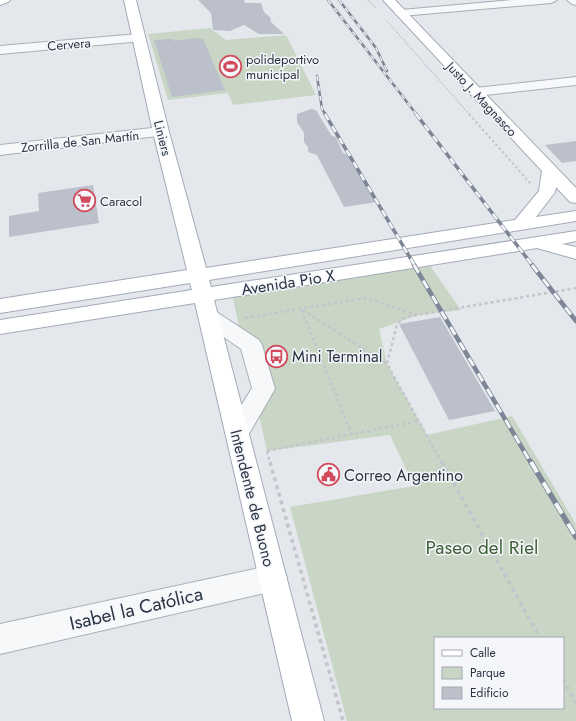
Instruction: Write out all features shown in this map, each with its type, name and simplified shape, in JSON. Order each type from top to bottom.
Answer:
[{"type":"main road","points":[[0,2],[4,0]]},
{"type":"main road","name":"Liniers","points":[[130,0],[161,132],[203,296]]},
{"type":"main road","name":"Justo J. Magnasco","points":[[389,0],[576,198]]},
{"type":"main road","points":[[520,226],[547,192],[550,170]]},
{"type":"main road","name":"Avenida Pio X","points":[[0,306],[203,296],[520,226],[576,216]]},
{"type":"main road","name":"Avenida Pio X","points":[[0,327],[576,236]]},
{"type":"main road","points":[[537,243],[576,253]]},
{"type":"main road","name":"Intendente de Buono","points":[[203,296],[249,446],[272,578],[308,721]]},
{"type":"street","points":[[401,13],[551,0]]},
{"type":"street","name":"Cervera","points":[[0,50],[138,38]]},
{"type":"street","points":[[476,92],[576,81]]},
{"type":"street","name":"Zorrilla de San Martín","points":[[0,150],[161,132]]},
{"type":"street","points":[[203,296],[251,345],[264,389],[249,446]]},
{"type":"street","name":"Isabel la Católica","points":[[0,639],[272,578]]},
{"type":"path","points":[[368,0],[379,12]]},
{"type":"path","points":[[384,18],[543,198]]},
{"type":"path","points":[[387,364],[397,324],[405,317],[576,288]]},
{"type":"path","points":[[244,319],[365,298],[419,315]]},
{"type":"path","points":[[301,309],[387,364],[539,637]]},
{"type":"path","points":[[301,309],[352,435]]},
{"type":"path","points":[[343,721],[249,446],[352,435],[419,421]]},
{"type":"path","points":[[564,682],[576,703]]},
{"type":"green space","name":"polideportivo municipal","points":[[210,28],[226,40],[286,35],[316,95],[233,105],[228,93],[168,100],[148,34]]},
{"type":"green space","name":"Paseo del Riel","points":[[426,260],[461,310],[419,315],[379,329],[387,364],[427,435],[512,416],[576,524],[576,721],[347,721],[290,507],[414,486],[390,435],[267,451],[231,290]]},
{"type":"building","points":[[198,0],[244,0],[245,3],[261,3],[264,12],[270,17],[271,22],[284,34],[259,34],[244,25],[230,31],[213,30],[211,13]]},
{"type":"building","points":[[197,38],[203,39],[225,90],[172,97],[154,40],[173,39],[174,41]]},
{"type":"building","points":[[311,109],[316,110],[331,135],[336,137],[343,153],[350,156],[351,163],[377,202],[344,207],[317,155],[308,152],[308,147],[304,142],[304,133],[297,122],[297,114]]},
{"type":"building","points":[[576,141],[576,161],[562,163],[545,145]]},
{"type":"building","points":[[93,185],[99,223],[9,237],[9,216],[39,211],[38,193]]},
{"type":"building","points":[[440,317],[495,411],[449,420],[399,324]]},
{"type":"railway","points":[[328,0],[417,115]]},
{"type":"railway","points":[[339,0],[376,48],[387,71]]},
{"type":"railway","points":[[317,76],[322,109],[326,115]]},
{"type":"railway","points":[[325,114],[415,266]]},
{"type":"railway","points":[[416,114],[533,266]]},
{"type":"railway","points":[[414,265],[531,463]]},
{"type":"railway","points":[[532,265],[576,321]]},
{"type":"railway","points":[[531,462],[576,537]]},
{"type":"place","name":"polideportivo municipal","points":[[230,66]]},
{"type":"place","name":"Caracol","points":[[84,201]]},
{"type":"place","name":"Mini Terminal","points":[[277,356]]},
{"type":"place","name":"Correo Argentino","points":[[328,475]]}]
